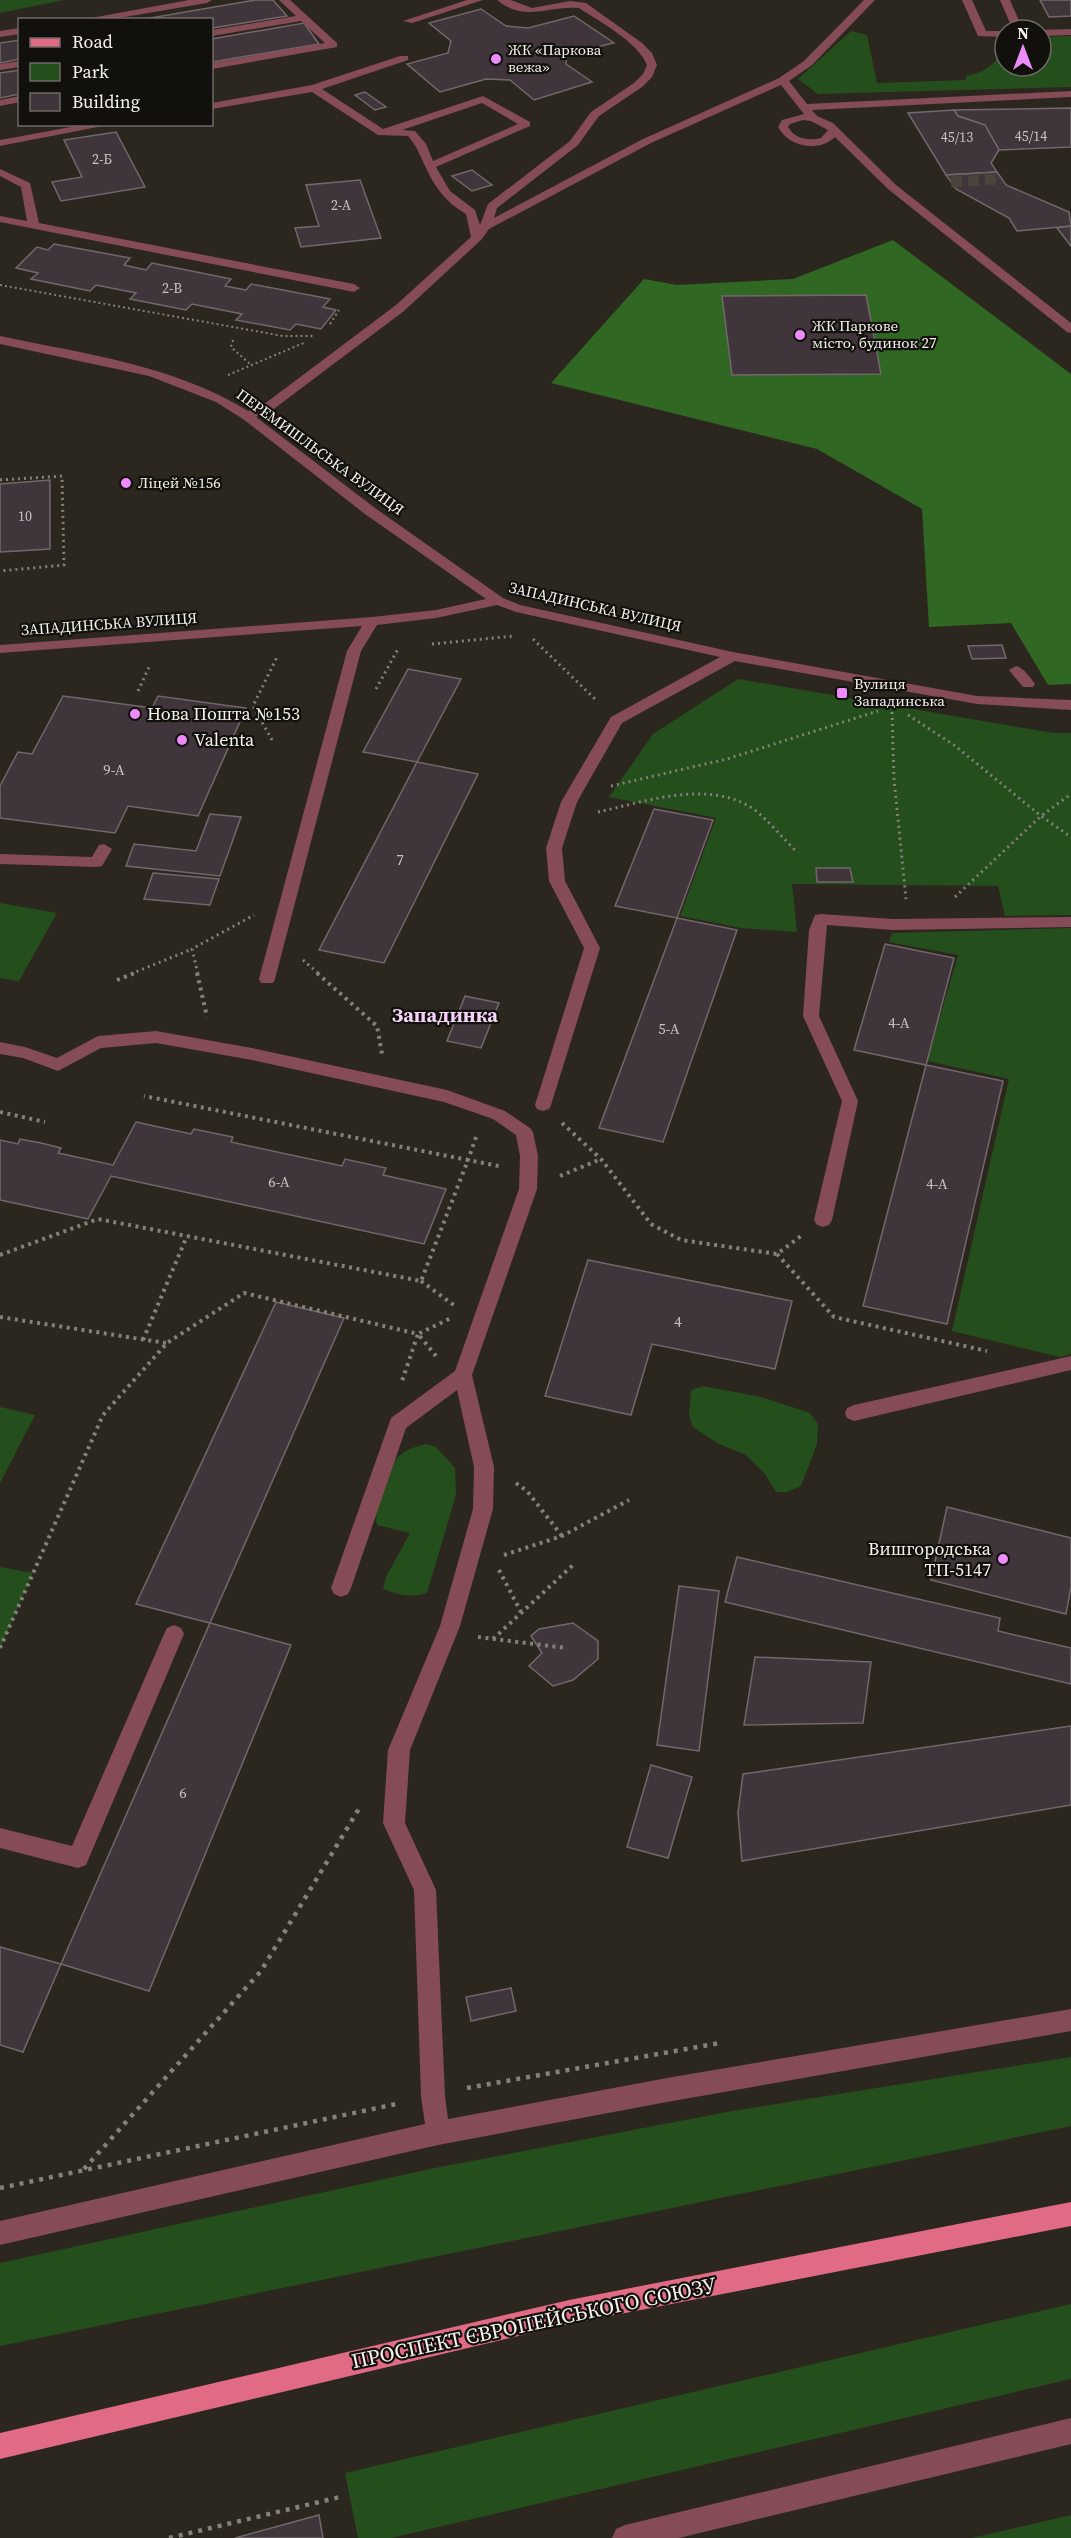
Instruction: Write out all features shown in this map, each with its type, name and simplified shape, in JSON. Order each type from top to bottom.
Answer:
[{"type":"main road","name":"ПРОСПЕКТ ЄВРОПЕЙСЬКОГО СОЮЗУ","points":[[0,2446],[569,2312],[1071,2214]]},
{"type":"street","points":[[97,18],[207,0]]},
{"type":"street","points":[[213,66],[333,45],[284,0]]},
{"type":"street","points":[[408,21],[478,0]]},
{"type":"street","points":[[247,416],[267,408],[400,308],[477,237],[485,227],[492,206],[574,143],[595,114],[638,85],[648,75],[652,65],[648,55],[638,45],[582,5],[570,4],[531,11],[502,0]]},
{"type":"street","points":[[485,227],[647,141],[783,80],[808,63],[870,0]]},
{"type":"street","points":[[967,0],[982,34],[993,34]]},
{"type":"street","points":[[1005,0],[1013,18]]},
{"type":"street","points":[[213,33],[304,18]]},
{"type":"street","points":[[0,34],[18,31]]},
{"type":"street","points":[[1053,33],[1071,32]]},
{"type":"street","points":[[213,106],[314,88],[404,58]]},
{"type":"street","points":[[0,67],[18,64]]},
{"type":"street","points":[[783,80],[813,118]]},
{"type":"street","points":[[314,88],[382,133],[411,133],[421,142],[430,166],[443,189],[455,204],[471,212],[477,237]]},
{"type":"street","points":[[804,107],[1071,94]]},
{"type":"street","points":[[0,102],[18,99]]},
{"type":"street","points":[[382,133],[483,99],[526,124],[430,166]]},
{"type":"street","points":[[834,130],[832,136],[827,140],[802,142],[791,139],[785,134],[783,127],[786,122],[803,117],[813,118],[829,125],[892,187],[1071,329]]},
{"type":"street","points":[[0,143],[97,126]]},
{"type":"street","points":[[0,172],[26,185],[33,224]]},
{"type":"street","points":[[0,219],[354,288]]},
{"type":"street","name":"ПЕРЕМИШЛЬСЬКА ВУЛИЦЯ","points":[[0,340],[153,373],[203,391],[247,416],[370,511],[498,601]]},
{"type":"street","name":"ЗАПАДИНСЬКА ВУЛИЦЯ","points":[[0,649],[372,621],[436,614],[498,601],[516,608],[733,656],[903,687],[977,700],[1071,705]]},
{"type":"street","points":[[267,979],[354,651],[372,621]]},
{"type":"street","points":[[543,1105],[592,948],[557,880],[554,848],[569,802],[616,720],[733,656]]},
{"type":"street","points":[[1016,670],[1028,684]]},
{"type":"street","points":[[0,859],[97,862],[104,849]]},
{"type":"street","points":[[823,1220],[850,1101],[811,1016],[817,930],[821,919],[843,923],[917,926],[1071,922]]},
{"type":"street","points":[[0,1048],[25,1053],[58,1065],[98,1042],[156,1037],[447,1096],[499,1115],[524,1132],[529,1156],[528,1180],[463,1376],[484,1467],[483,1509],[450,1626],[399,1750],[394,1823],[425,1890],[433,2096],[438,2133]]},
{"type":"street","points":[[854,1413],[1071,1363]]},
{"type":"street","points":[[341,1588],[398,1423],[463,1376]]},
{"type":"street","points":[[0,1838],[78,1858],[174,1634]]},
{"type":"street","points":[[0,2233],[438,2133],[678,2088],[1071,2020]]},
{"type":"street","points":[[625,2538],[1071,2431]]},
{"type":"path","points":[[0,285],[284,336],[322,337],[250,364],[219,380]]},
{"type":"path","points":[[233,340],[231,347],[250,364]]},
{"type":"path","points":[[0,480],[62,476],[64,566],[0,571]]},
{"type":"path","points":[[538,634],[528,635],[616,720]]},
{"type":"path","points":[[422,645],[519,635]]},
{"type":"path","points":[[354,651],[410,646]]},
{"type":"path","points":[[265,657],[288,656]]},
{"type":"path","points":[[272,740],[253,706],[277,657]]},
{"type":"path","points":[[138,666],[150,665],[138,691]]},
{"type":"path","points":[[903,687],[895,705],[894,780],[917,926]]},
{"type":"path","points":[[569,802],[590,791],[727,759],[895,705]]},
{"type":"path","points":[[895,705],[954,745],[1041,816],[1071,837]]},
{"type":"path","points":[[917,926],[1041,816],[1071,794]]},
{"type":"path","points":[[598,812],[677,796],[721,795],[747,805],[797,852]]},
{"type":"path","points":[[117,980],[192,949],[289,896]]},
{"type":"path","points":[[278,938],[377,1026],[388,1083]]},
{"type":"path","points":[[192,949],[214,1047]]},
{"type":"path","points":[[144,1096],[468,1160],[528,1180],[601,1159]]},
{"type":"path","points":[[543,1105],[601,1159],[651,1224],[681,1240],[777,1254],[834,1317],[991,1352]]},
{"type":"path","points":[[422,1281],[485,1110]]},
{"type":"path","points":[[0,1112],[45,1122]]},
{"type":"path","points":[[0,1255],[98,1219],[422,1281],[463,1312]]},
{"type":"path","points":[[777,1254],[823,1220]]},
{"type":"path","points":[[143,1340],[188,1236]]},
{"type":"path","points":[[0,1648],[103,1415],[167,1343],[243,1293],[418,1334],[396,1399],[398,1423]]},
{"type":"path","points":[[0,1317],[167,1343]]},
{"type":"path","points":[[511,1489],[510,1478],[527,1491],[562,1536]]},
{"type":"path","points":[[502,1556],[562,1536],[629,1500]]},
{"type":"path","points":[[492,1639],[573,1565]]},
{"type":"path","points":[[497,1568],[521,1612]]},
{"type":"path","points":[[450,1626],[466,1636],[566,1648]]},
{"type":"path","points":[[84,2170],[261,1971],[361,1806]]},
{"type":"path","points":[[468,2076],[469,2088]]},
{"type":"path","points":[[169,2538],[340,2497]]},
{"type":"green space","points":[[0,0],[64,0],[0,13]]},
{"type":"green space","points":[[851,31],[867,35],[877,83],[966,80],[966,76],[984,70],[993,63],[993,78],[1053,78],[1053,37],[1071,36],[1071,87],[818,94],[798,79]]},
{"type":"green space","points":[[893,240],[1071,374],[1071,684],[1048,685],[1011,623],[929,627],[922,509],[817,449],[551,383],[644,279],[677,285],[793,279]]},
{"type":"green space","points":[[738,679],[1053,733],[1071,733],[1071,915],[1005,916],[998,886],[792,884],[797,932],[741,928],[680,916],[716,818],[609,797],[653,734]]},
{"type":"green space","points":[[0,903],[57,913],[19,981],[0,978]]},
{"type":"green space","points":[[1071,928],[1071,1354],[1060,1357],[952,1331],[1009,1079],[927,1061],[958,955],[889,942],[892,933]]},
{"type":"green space","points":[[703,1386],[761,1397],[810,1413],[818,1424],[817,1444],[801,1486],[787,1492],[776,1492],[765,1474],[746,1455],[717,1443],[693,1427],[689,1415],[691,1390]]},
{"type":"green space","points":[[0,1407],[35,1415],[0,1483]]},
{"type":"green space","points":[[426,1444],[436,1447],[455,1468],[456,1495],[427,1593],[405,1595],[383,1589],[386,1577],[410,1533],[377,1525],[378,1502],[397,1458],[412,1448]]},
{"type":"green space","points":[[0,1567],[33,1573],[0,1649]]},
{"type":"green space","points":[[1071,2057],[1071,2126],[0,2346],[0,2263],[430,2169],[732,2111]]},
{"type":"green space","points":[[1071,2304],[1071,2379],[391,2538],[358,2538],[345,2473]]},
{"type":"green space","points":[[1071,2515],[1071,2538],[972,2538]]},
{"type":"building","points":[[255,0],[273,0],[287,16],[213,28],[213,18],[151,18]]},
{"type":"building","points":[[1040,0],[1071,0],[1071,16],[1049,17]]},
{"type":"building","name":"ЖК «Паркова вежа»","points":[[481,9],[506,26],[528,28],[574,16],[614,43],[567,54],[566,64],[592,82],[534,100],[510,80],[486,79],[440,92],[407,64],[448,53],[451,41],[429,23]]},
{"type":"building","points":[[304,23],[319,44],[213,62],[213,39]]},
{"type":"building","points":[[18,40],[18,59],[0,63],[0,43]]},
{"type":"building","points":[[18,70],[18,94],[0,98],[0,73]]},
{"type":"building","points":[[365,92],[386,107],[375,110],[355,95]]},
{"type":"building","points":[[1071,108],[1071,147],[999,150],[985,125],[958,116],[954,110]]},
{"type":"building","points":[[954,110],[958,116],[985,125],[999,150],[991,163],[997,172],[946,175],[908,113]]},
{"type":"building","points":[[116,132],[145,187],[61,201],[52,182],[82,177],[64,140]]},
{"type":"building","points":[[472,170],[492,185],[472,191],[452,176]]},
{"type":"building","points":[[997,172],[1006,185],[1069,212],[1071,226],[1017,231],[1009,218],[956,189],[946,175]]},
{"type":"building","points":[[360,180],[381,238],[301,247],[295,228],[319,226],[306,185]]},
{"type":"building","points":[[1071,226],[1071,246],[1057,228]]},
{"type":"building","points":[[54,244],[130,258],[124,265],[146,270],[152,263],[231,279],[225,286],[246,290],[251,284],[330,299],[323,307],[336,310],[321,329],[296,324],[290,330],[236,320],[242,314],[192,304],[186,310],[130,299],[136,293],[96,285],[90,291],[31,279],[38,273],[16,268],[37,247],[48,250]]},
{"type":"building","name":"ЖК Паркове місто, будинок 27","points":[[866,295],[881,374],[732,375],[722,296]]},
{"type":"building","points":[[50,480],[50,549],[0,552],[0,484]]},
{"type":"building","points":[[1002,645],[1006,658],[972,659],[968,646]]},
{"type":"building","points":[[408,669],[461,679],[417,762],[363,752]]},
{"type":"building","points":[[63,696],[152,708],[158,696],[246,708],[198,816],[128,806],[115,833],[0,818],[0,786],[18,752],[32,754]]},
{"type":"building","points":[[417,762],[478,774],[384,963],[319,950]]},
{"type":"building","points":[[654,809],[713,820],[677,918],[615,906]]},
{"type":"building","points":[[210,814],[241,817],[220,876],[126,866],[134,844],[196,851]]},
{"type":"building","points":[[816,868],[850,868],[853,882],[817,882]]},
{"type":"building","points":[[153,873],[219,879],[210,905],[144,899]]},
{"type":"building","points":[[677,918],[737,930],[663,1142],[599,1128]]},
{"type":"building","points":[[885,944],[954,958],[926,1065],[854,1050]]},
{"type":"building","points":[[465,996],[499,1003],[481,1048],[447,1041]]},
{"type":"building","points":[[926,1065],[1003,1081],[947,1324],[863,1306]]},
{"type":"building","points":[[136,1122],[191,1134],[194,1129],[233,1137],[231,1142],[342,1166],[345,1159],[386,1168],[383,1175],[446,1189],[424,1244],[111,1176],[88,1219],[0,1200],[0,1140],[18,1144],[20,1139],[41,1143],[61,1148],[58,1153],[113,1165]]},
{"type":"building","points":[[588,1260],[792,1301],[775,1369],[652,1344],[631,1415],[545,1396]]},
{"type":"building","points":[[276,1302],[344,1318],[210,1623],[136,1604]]},
{"type":"building","name":"Вишгородська ТП-5147","points":[[947,1507],[1071,1538],[1071,1587],[1066,1614],[931,1580]]},
{"type":"building","points":[[737,1557],[1000,1618],[998,1631],[1071,1648],[1071,1684],[725,1602]]},
{"type":"building","points":[[679,1586],[719,1591],[699,1751],[657,1745]]},
{"type":"building","points":[[210,1623],[291,1645],[149,1991],[61,1964]]},
{"type":"building","points":[[573,1623],[598,1641],[598,1659],[573,1680],[553,1686],[529,1666],[542,1653],[531,1636],[539,1629]]},
{"type":"building","points":[[755,1657],[871,1662],[863,1723],[744,1725]]},
{"type":"building","points":[[1071,1726],[1071,1805],[742,1861],[738,1813],[743,1774]]},
{"type":"building","points":[[651,1765],[692,1777],[668,1858],[627,1847]]},
{"type":"building","points":[[0,1947],[61,1964],[23,2052],[0,2045]]},
{"type":"building","points":[[511,1988],[516,2011],[471,2021],[466,1997]]},
{"type":"building","points":[[319,2515],[323,2538],[235,2538]]},
{"type":"tunnel","points":[[951,182],[1002,179]]},
{"type":"place","name":"ЖК «Паркова вежа»","points":[[496,59]]},
{"type":"place","name":"ЖК Паркове місто, будинок 27","points":[[800,335]]},
{"type":"place","name":"Ліцей №156","points":[[126,483]]},
{"type":"place","name":"Вулиця Западинська","points":[[842,693]]},
{"type":"place","name":"Нова Пошта №153","points":[[135,714]]},
{"type":"place","name":"Valenta","points":[[182,740]]},
{"type":"place","name":"Вишгородська ТП-5147","points":[[1003,1559]]},
{"type":"district","name":"Западинка","points":[[445,1015]]}]
